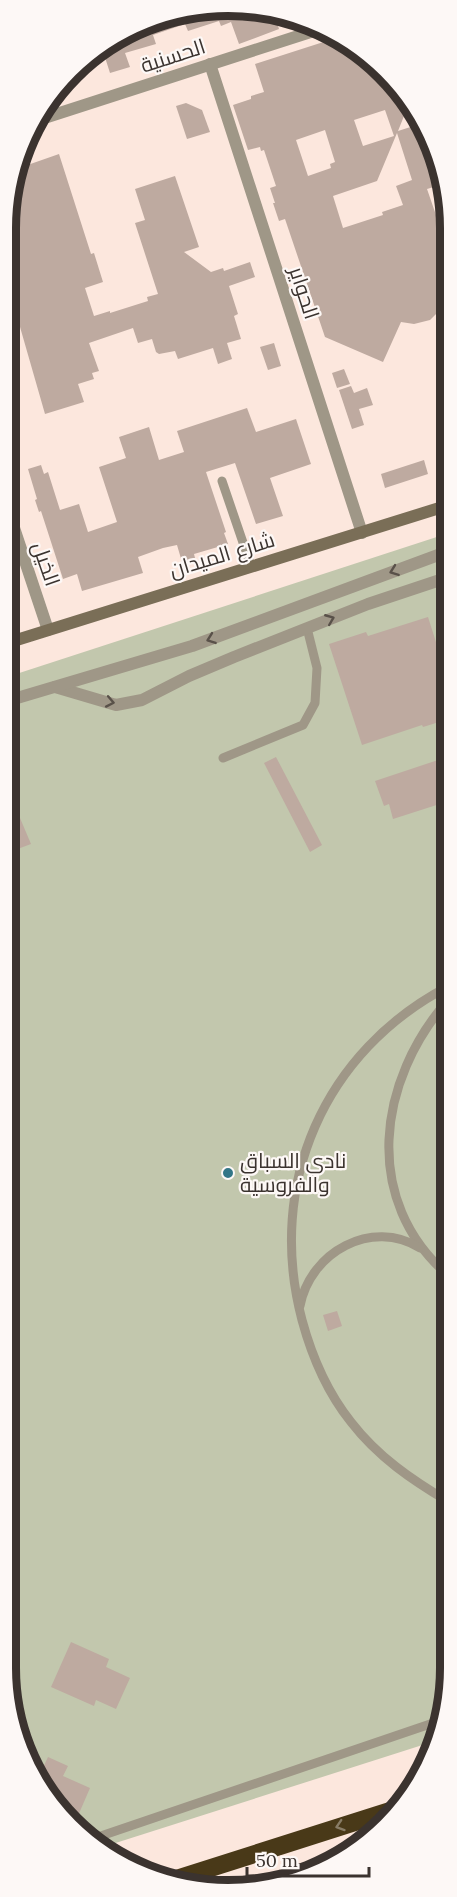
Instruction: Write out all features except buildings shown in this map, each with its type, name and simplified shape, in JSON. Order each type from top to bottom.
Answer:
[{"type":"highway","points":[[186,1876],[383,1813]]},
{"type":"street","name":"الحسنية","points":[[49,116],[309,33]]},
{"type":"street","name":"الحواير","points":[[210,64],[362,533]]},
{"type":"street","name":"شارع الميدان","points":[[16,640],[440,508]]},
{"type":"street","name":"الخيل","points":[[16,535],[48,630]]},
{"type":"street","points":[[16,698],[192,646],[440,554]]},
{"type":"street","points":[[54,686],[116,705],[142,700],[189,676],[307,628],[368,604],[440,580]]},
{"type":"lane","points":[[222,481],[251,566]]},
{"type":"lane","points":[[223,758],[303,725],[315,703],[317,668],[307,628]]},
{"type":"lane","points":[[440,991],[415,1006],[380,1033],[333,1092],[311,1136],[296,1185],[291,1227],[291,1261],[300,1311],[314,1358],[337,1402],[367,1441],[399,1470],[440,1496]]},
{"type":"lane","points":[[440,1011],[411,1057],[396,1099],[388,1142],[390,1176],[406,1223],[425,1251],[440,1267]]},
{"type":"lane","points":[[300,1311],[305,1288],[311,1277],[327,1258],[346,1245],[367,1237],[390,1237],[408,1242],[425,1251]]},
{"type":"lane","points":[[99,1837],[433,1723]]},
{"type":"green space","name":"نادي السباق والفروسية","points":[[440,536],[440,1682],[433,1723],[426,1744],[110,1845],[99,1837],[69,1808],[45,1775],[28,1737],[18,1696],[16,674]]},
{"type":"place","name":"نادي السباق والفروسية","points":[[228,1173]]}]
